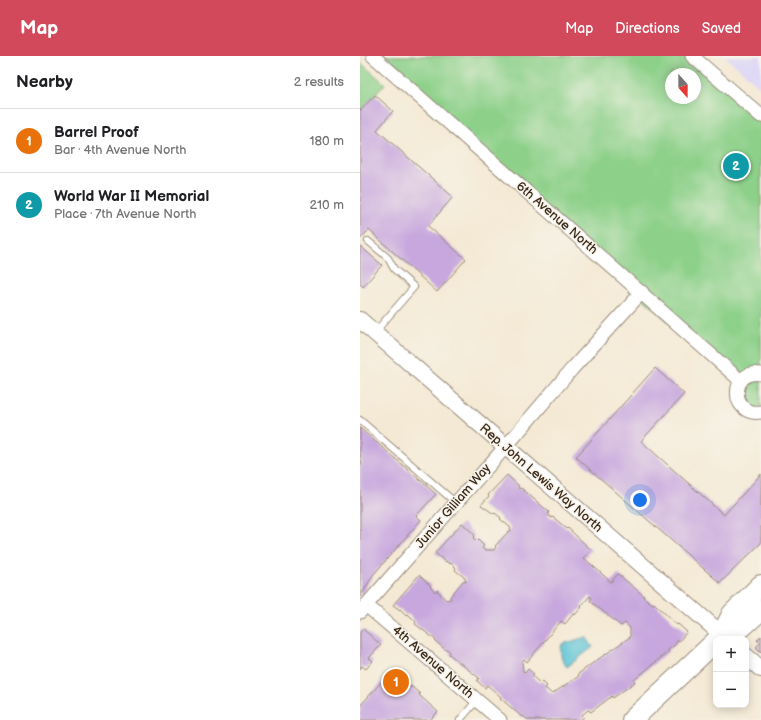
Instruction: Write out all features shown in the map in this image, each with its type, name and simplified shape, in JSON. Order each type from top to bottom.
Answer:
[{"type":"main road","points":[[722,636],[732,614],[761,585]]},
{"type":"main road","points":[[725,636],[742,627],[761,610]]},
{"type":"main road","points":[[632,720],[713,645]]},
{"type":"street","name":"6th Avenue North","points":[[373,56],[741,381]]},
{"type":"street","points":[[692,56],[761,116]]},
{"type":"street","name":"Junior Gilliam Way","points":[[363,608],[572,369],[642,292]]},
{"type":"street","name":"Rep. John Lewis Way North","points":[[360,320],[505,446],[719,636]]},
{"type":"street","points":[[761,374],[750,375],[741,381],[737,392],[740,403],[748,410],[761,412]]},
{"type":"street","name":"4th Avenue North","points":[[363,608],[500,720]]},
{"type":"street","points":[[749,659],[761,669]]},
{"type":"lane","points":[[368,241],[388,258],[394,269],[414,286],[374,333]]},
{"type":"lane","points":[[360,420],[456,503]]},
{"type":"lane","points":[[460,720],[477,700]]},
{"type":"shaded area","points":[[725,56],[761,56],[761,88]]},
{"type":"green space","points":[[373,56],[692,56],[761,116],[761,412],[748,410],[739,385]]},
{"type":"green space","points":[[360,62],[385,84],[361,110],[360,109]]},
{"type":"water","points":[[586,637],[593,647],[567,667],[561,656],[562,644]]},
{"type":"building","points":[[375,95],[393,111],[377,130],[453,197],[428,226],[466,259],[437,292],[369,230],[360,239],[360,109],[361,110]]},
{"type":"building","points":[[360,246],[382,265],[363,287],[360,284]]},
{"type":"building","points":[[655,368],[684,394],[641,441],[724,515],[761,474],[761,543],[720,583],[576,457]]},
{"type":"building","points":[[360,428],[436,494],[416,516],[421,520],[373,575],[360,597],[360,465],[362,465],[360,452]]},
{"type":"building","points":[[507,475],[519,486],[519,489],[521,488],[549,512],[549,516],[552,518],[553,517],[567,529],[568,528],[591,550],[584,558],[611,582],[618,574],[644,596],[643,597],[653,604],[654,603],[677,625],[678,624],[687,632],[668,650],[669,651],[634,680],[635,682],[613,698],[612,696],[591,712],[588,710],[582,715],[584,717],[580,720],[528,720],[523,716],[522,717],[487,685],[485,688],[477,681],[479,678],[449,654],[450,652],[447,649],[446,650],[435,641],[436,640],[415,624],[416,622],[409,615],[406,615],[393,605],[419,575],[435,592],[437,590],[446,600],[451,599],[450,597],[463,581],[466,582],[465,578],[455,570],[456,568],[451,563],[446,562],[435,553],[462,523],[475,536],[473,538],[475,541],[477,539],[484,546],[482,548],[484,550],[494,550],[496,547],[495,546],[509,531],[511,531],[510,527],[500,519],[501,518],[481,505],[489,496],[488,495]],"holes":[[[590,596],[592,598],[590,601],[621,626],[625,623],[630,628],[630,637],[578,674],[579,676],[552,694],[545,688],[547,686],[542,681],[540,683],[532,676],[534,674],[528,669],[525,673],[523,671],[522,662],[524,659],[527,662],[561,621],[565,624],[574,613],[575,615]]]},
{"type":"building","points":[[363,629],[381,645],[369,658],[373,661],[366,669],[362,666],[360,669],[360,632]]},
{"type":"building","points":[[761,636],[761,652],[756,647],[760,643],[757,640]]},
{"type":"building","points":[[391,671],[410,688],[411,686],[438,712],[430,720],[360,720],[360,706]]},
{"type":"place","name":"World War II Memorial","points":[[736,166]]},
{"type":"place","name":"Barrel Proof","points":[[396,682]]}]
